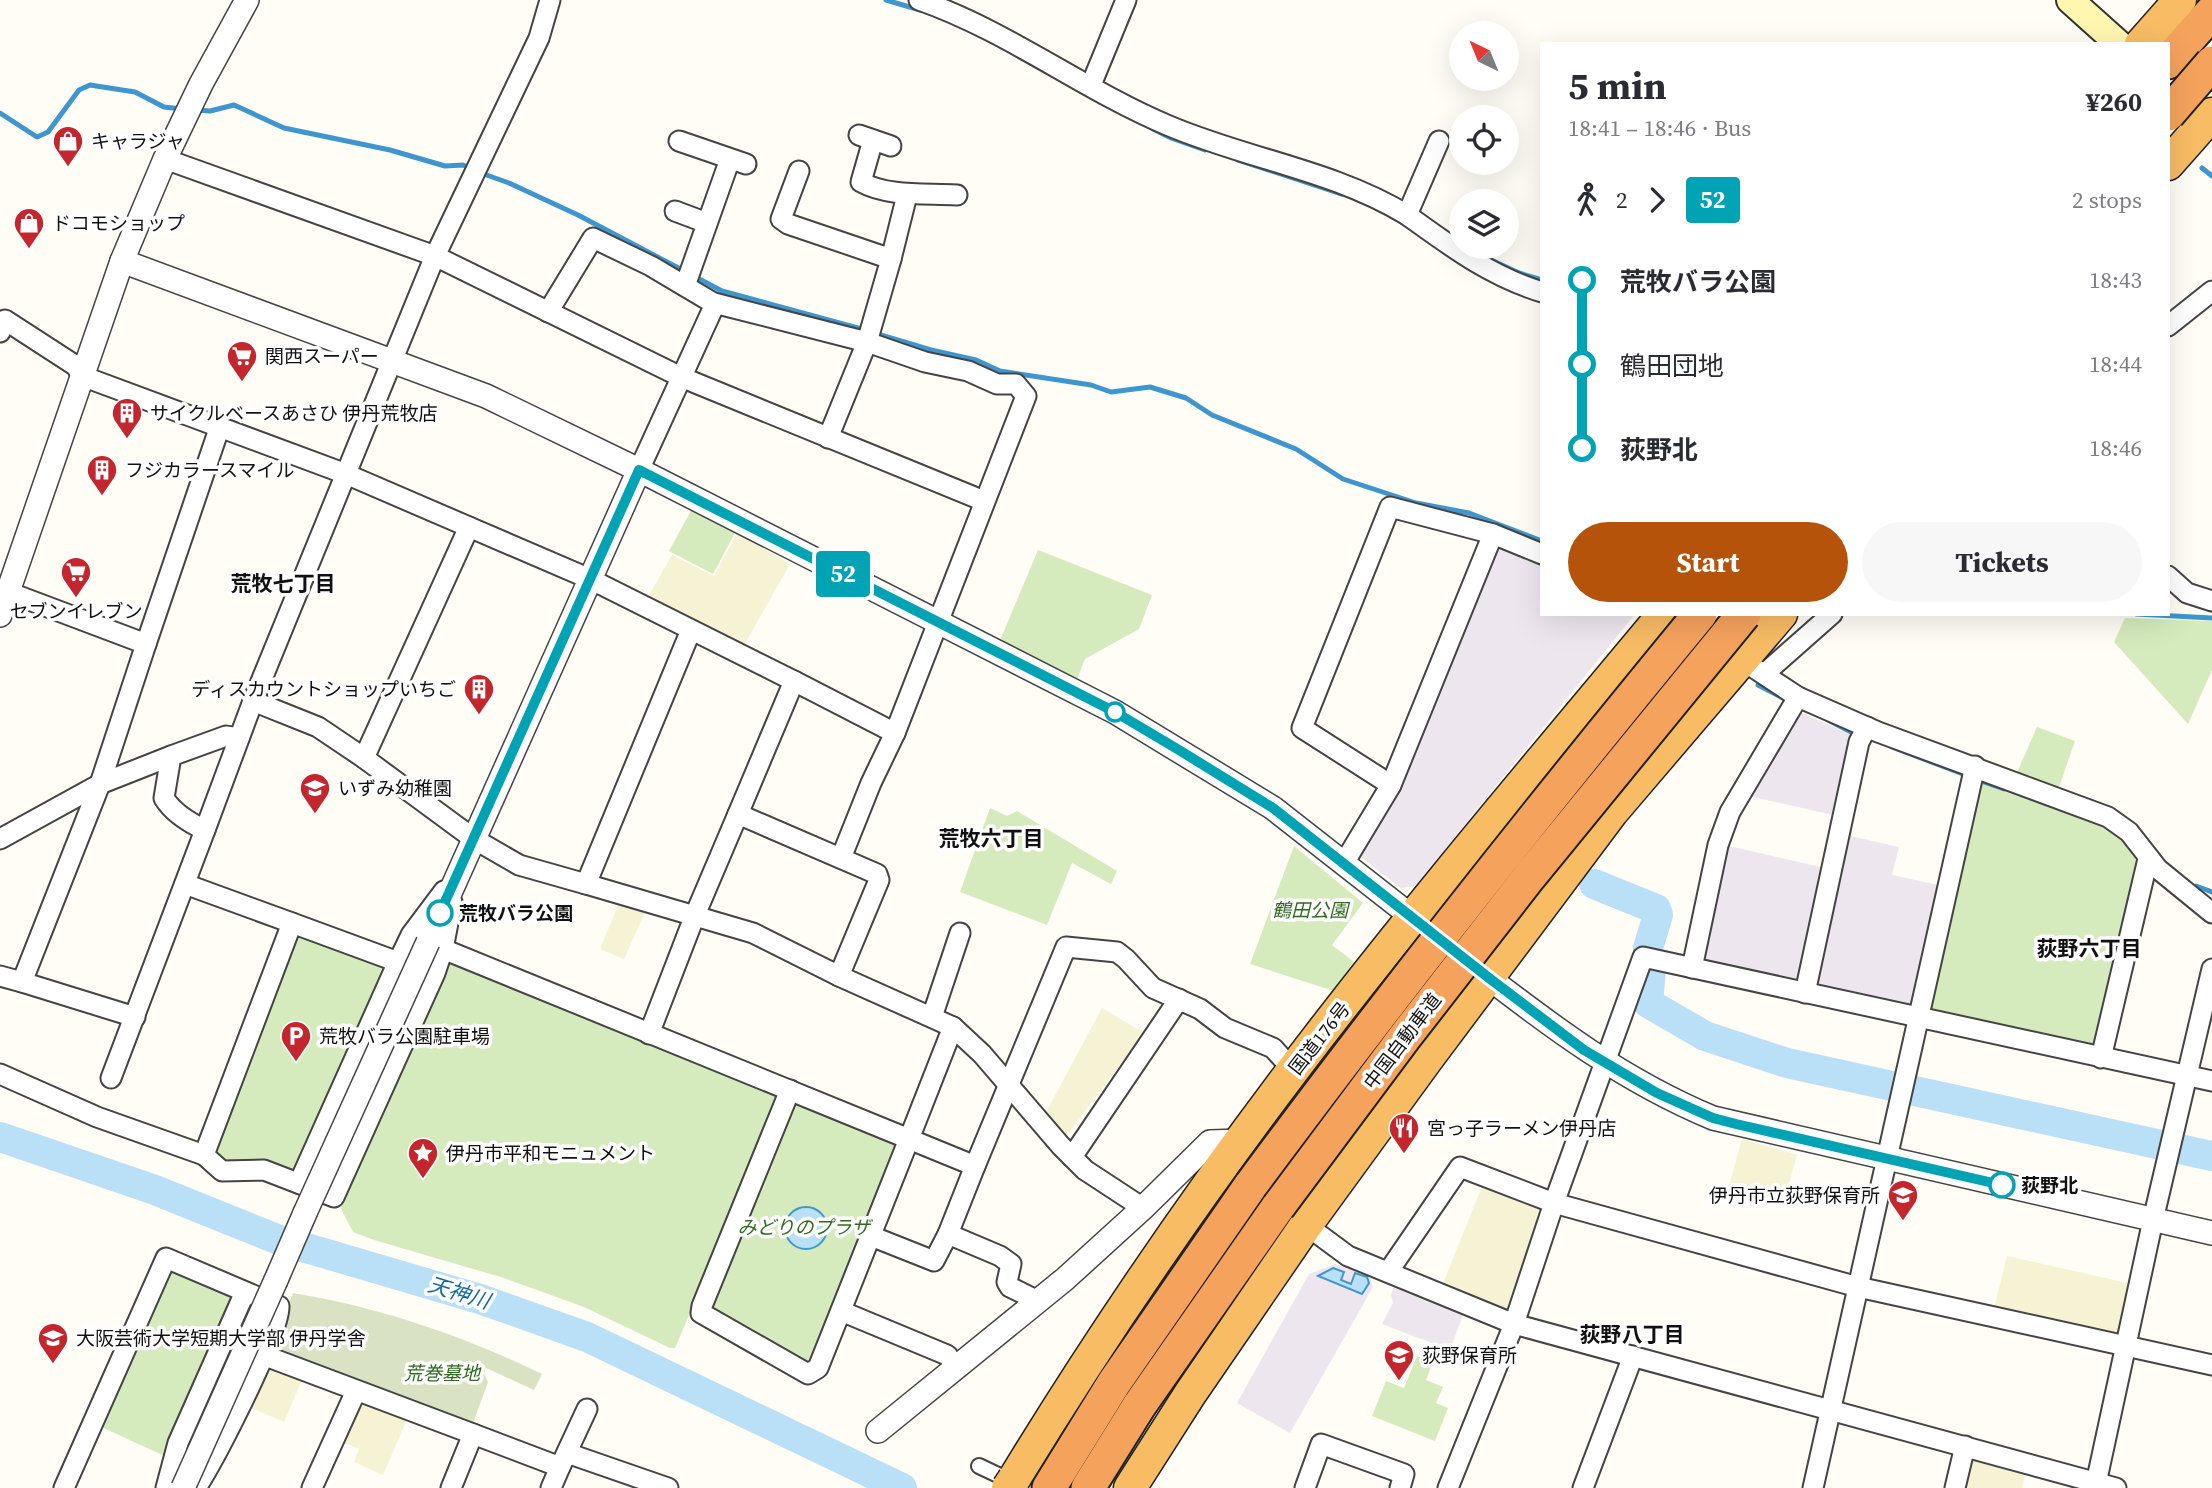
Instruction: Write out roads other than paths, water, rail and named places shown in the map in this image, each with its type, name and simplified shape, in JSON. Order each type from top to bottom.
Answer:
[{"type":"highway","points":[[2143,42],[2180,0]]},
{"type":"highway","points":[[2170,60],[2212,12]]},
{"type":"highway","points":[[2170,112],[2212,63]]},
{"type":"highway","points":[[2170,162],[2210,120]]},
{"type":"highway","name":"中国自動車道","points":[[1049,1488],[1114,1383],[1251,1185],[1376,1018],[1486,878],[1698,616]]},
{"type":"highway","name":"中国自動車道","points":[[1088,1488],[1139,1406],[1278,1207],[1404,1038],[1520,888],[1742,616]]},
{"type":"highway","points":[[1130,1488],[1190,1394],[1314,1215],[1612,812],[1753,667],[1779,616]]},
{"type":"highway","name":"国道176号","points":[[1016,1485],[1091,1355],[1293,1070],[1653,618]]},
{"type":"main road","points":[[2070,0],[2117,42]]},
{"type":"main road","points":[[2170,90],[2210,120]]},
{"type":"street","points":[[0,615],[4,591],[122,261],[165,159],[201,84],[247,0]]},
{"type":"street","points":[[111,1078],[253,701],[391,361],[435,256],[539,38],[550,0]]},
{"type":"street","points":[[919,0],[978,23],[1166,125],[1363,191],[1407,215],[1465,257],[1495,274],[1540,291]]},
{"type":"street","points":[[1091,85],[1126,0]]},
{"type":"street","points":[[679,141],[738,161],[707,223],[685,286]]},
{"type":"street","points":[[875,141],[861,182],[906,195],[914,192],[957,195]]},
{"type":"street","points":[[1407,215],[1439,141]]},
{"type":"street","points":[[165,159],[435,256],[681,377],[984,501]]},
{"type":"street","points":[[799,171],[774,217],[891,259]]},
{"type":"street","points":[[828,438],[867,342],[906,195]]},
{"type":"street","points":[[675,211],[707,223]]},
{"type":"street","points":[[548,312],[593,238],[651,266],[714,303],[867,342],[925,362],[968,371],[997,384],[1016,384],[1026,396],[895,733],[871,783],[841,858]]},
{"type":"street","points":[[122,261],[486,396],[639,470],[1136,724],[1273,808],[1584,1050],[1657,1093],[1713,1118],[2212,1233]]},
{"type":"street","points":[[2170,324],[2212,291]]},
{"type":"street","points":[[299,1183],[411,935],[458,870],[474,839],[714,303]]},
{"type":"street","points":[[2,323],[76,366],[82,376],[346,474],[590,579],[895,733]]},
{"type":"street","points":[[22,982],[100,784],[219,426]]},
{"type":"street","points":[[1391,785],[1302,728],[1391,507],[1493,534],[1540,553]]},
{"type":"street","points":[[365,758],[469,527]]},
{"type":"street","points":[[1344,863],[1391,785],[1493,534]]},
{"type":"street","points":[[2170,578],[2187,593],[2212,601]]},
{"type":"street","points":[[4,591],[146,644]]},
{"type":"street","points":[[1829,616],[1753,667],[1798,697],[1867,727],[2108,817],[2122,825],[2148,859],[2212,913]]},
{"type":"street","points":[[586,884],[691,630]]},
{"type":"street","points":[[649,1034],[695,915],[794,681]]},
{"type":"street","points":[[1692,968],[1718,845],[1730,812],[1798,697]]},
{"type":"street","points":[[253,701],[318,727],[365,758],[474,839],[519,865],[753,933],[839,976],[953,1027],[982,1055],[1072,1157],[1100,1182],[1143,1208]]},
{"type":"street","points":[[1805,993],[1859,742],[1867,727]]},
{"type":"street","points":[[0,839],[100,784],[226,736],[239,738]]},
{"type":"street","points":[[171,756],[164,798],[169,807],[192,825],[205,830]]},
{"type":"street","points":[[1813,1488],[1975,766]]},
{"type":"street","points":[[738,814],[877,874],[878,880],[839,976]]},
{"type":"street","points":[[2101,1058],[2148,859]]},
{"type":"street","points":[[0,1074],[97,1118],[204,1154],[222,1171],[264,1170],[334,1197],[430,985],[436,946],[458,870]]},
{"type":"street","points":[[186,884],[398,962]]},
{"type":"street","points":[[204,1154],[292,923]]},
{"type":"street","points":[[932,1017],[960,933]]},
{"type":"street","points":[[436,946],[975,1166]]},
{"type":"street","points":[[183,1488],[301,1223],[436,946]]},
{"type":"street","points":[[871,1236],[933,1261],[948,1234],[1066,947],[1117,952],[1153,988],[1200,1009],[1225,1028],[1273,1048],[1293,1070]]},
{"type":"street","points":[[1448,1488],[1514,1324],[1554,1203],[1643,957],[2212,1081]]},
{"type":"street","points":[[2096,1485],[2153,1220],[2212,969]]},
{"type":"street","points":[[0,976],[135,1017]]},
{"type":"street","points":[[1072,1157],[1179,999]]},
{"type":"street","points":[[790,1090],[701,1313],[808,1374],[818,1368],[953,1027]]},
{"type":"street","points":[[878,1431],[1065,1279],[1210,1142],[1241,1141],[1314,1215],[1348,1256],[1514,1324],[1830,1412],[1965,1446],[2096,1485],[2116,1488]]},
{"type":"street","points":[[1388,1272],[1460,1167],[1554,1203],[1858,1287],[2212,1366]]},
{"type":"street","points":[[948,1234],[1000,1256],[1011,1264],[1007,1282],[1010,1287],[1038,1301]]},
{"type":"street","points":[[64,1488],[166,1258],[279,1307],[279,1316],[263,1355],[211,1465],[197,1488]]},
{"type":"street","points":[[166,1488],[178,1443],[245,1292]]},
{"type":"street","points":[[841,1311],[947,1355],[956,1366]]},
{"type":"street","points":[[263,1355],[473,1434],[657,1486]]},
{"type":"street","points":[[1590,1487],[1633,1356]]},
{"type":"street","points":[[312,1488],[356,1391]]},
{"type":"street","points":[[551,1488],[587,1409]]},
{"type":"street","points":[[451,1488],[473,1434]]},
{"type":"street","points":[[1305,1488],[1321,1444],[1404,1474],[1400,1488]]},
{"type":"street","points":[[1955,1488],[1965,1446]]},
{"type":"street","points":[[979,1466],[1016,1485]]},
{"type":"water","points":[[806,1207],[821,1213],[827,1228],[821,1243],[806,1249],[791,1243],[785,1228],[791,1213]]},
{"type":"water","points":[[1333,1268],[1344,1272],[1341,1280],[1351,1284],[1355,1273],[1367,1277],[1369,1283],[1362,1294],[1318,1276]]},
{"type":"waterway","points":[[886,0],[920,10]]},
{"type":"waterway","points":[[0,113],[37,137],[48,132],[79,90],[90,85],[135,92],[164,107],[182,109]]},
{"type":"waterway","points":[[196,110],[210,111],[234,105],[284,128],[390,150],[445,166],[463,165],[472,169]]},
{"type":"waterway","points":[[1153,129],[1205,150]]},
{"type":"waterway","points":[[1238,160],[1342,194]]},
{"type":"waterway","points":[[2202,168],[2212,176]]},
{"type":"waterway","points":[[481,173],[578,215],[722,291],[865,330]]},
{"type":"waterway","points":[[1489,259],[1540,279]]},
{"type":"waterway","points":[[874,333],[976,360],[1000,371],[1091,385],[1111,392],[1150,387],[1186,398],[1212,415],[1296,449],[1343,479],[1416,503],[1469,513],[1540,540]]},
{"type":"waterway","points":[[2170,616],[2212,618]]},
{"type":"waterway","points":[[1758,685],[1783,698]]},
{"type":"waterway","points":[[1828,720],[1853,733]]},
{"type":"waterway","points":[[1892,747],[1963,774]]},
{"type":"waterway","points":[[1984,782],[2004,789]]},
{"type":"waterway","points":[[1594,884],[1656,909],[1658,915],[1648,948]]},
{"type":"waterway","points":[[2196,886],[2212,892]]},
{"type":"waterway","points":[[1651,970],[1648,1003],[1705,1036],[1787,1063],[2212,1156]]},
{"type":"waterway","name":"天神川","points":[[0,1137],[155,1190],[279,1240],[480,1299],[587,1337],[902,1488]]},
{"type":"place","name":"キャラジャ","points":[[68,168]]},
{"type":"place","name":"ドコモショップ","points":[[29,250]]},
{"type":"place","name":"関西スーパー","points":[[242,383]]},
{"type":"place","name":"サイクルベースあさひ 伊丹荒牧店","points":[[127,440]]},
{"type":"place","name":"フジカラースマイル","points":[[102,497]]},
{"type":"place","name":"セブンイレブン","points":[[76,599]]},
{"type":"place","name":"ディスカウントショップいちご","points":[[479,716]]},
{"type":"place","name":"いずみ幼稚園","points":[[315,815]]},
{"type":"place","name":"荒牧バラ公園","points":[[440,913]]},
{"type":"place","name":"荒牧バラ公園駐車場","points":[[296,1063]]},
{"type":"place","name":"宮っ子ラーメン伊丹店","points":[[1404,1155]]},
{"type":"place","name":"伊丹市平和モニュメント","points":[[423,1180]]},
{"type":"place","name":"荻野北","points":[[2002,1185]]},
{"type":"place","name":"伊丹市立荻野保育所","points":[[1903,1222]]},
{"type":"place","name":"大阪芸術大学短期大学部 伊丹学舎","points":[[53,1365]]},
{"type":"place","name":"荻野保育所","points":[[1399,1382]]},
{"type":"district","name":"荒牧七丁目","points":[[283,584]]},
{"type":"district","name":"荒牧六丁目","points":[[991,839]]},
{"type":"district","name":"荻野六丁目","points":[[2089,949]]},
{"type":"district","name":"荻野八丁目","points":[[1632,1335]]},
{"type":"park label","name":"鶴田公園","points":[[1310,910]]},
{"type":"park label","name":"みどりのプラザ","points":[[804,1227]]},
{"type":"park label","name":"荒巻墓地","points":[[442,1373]]}]
